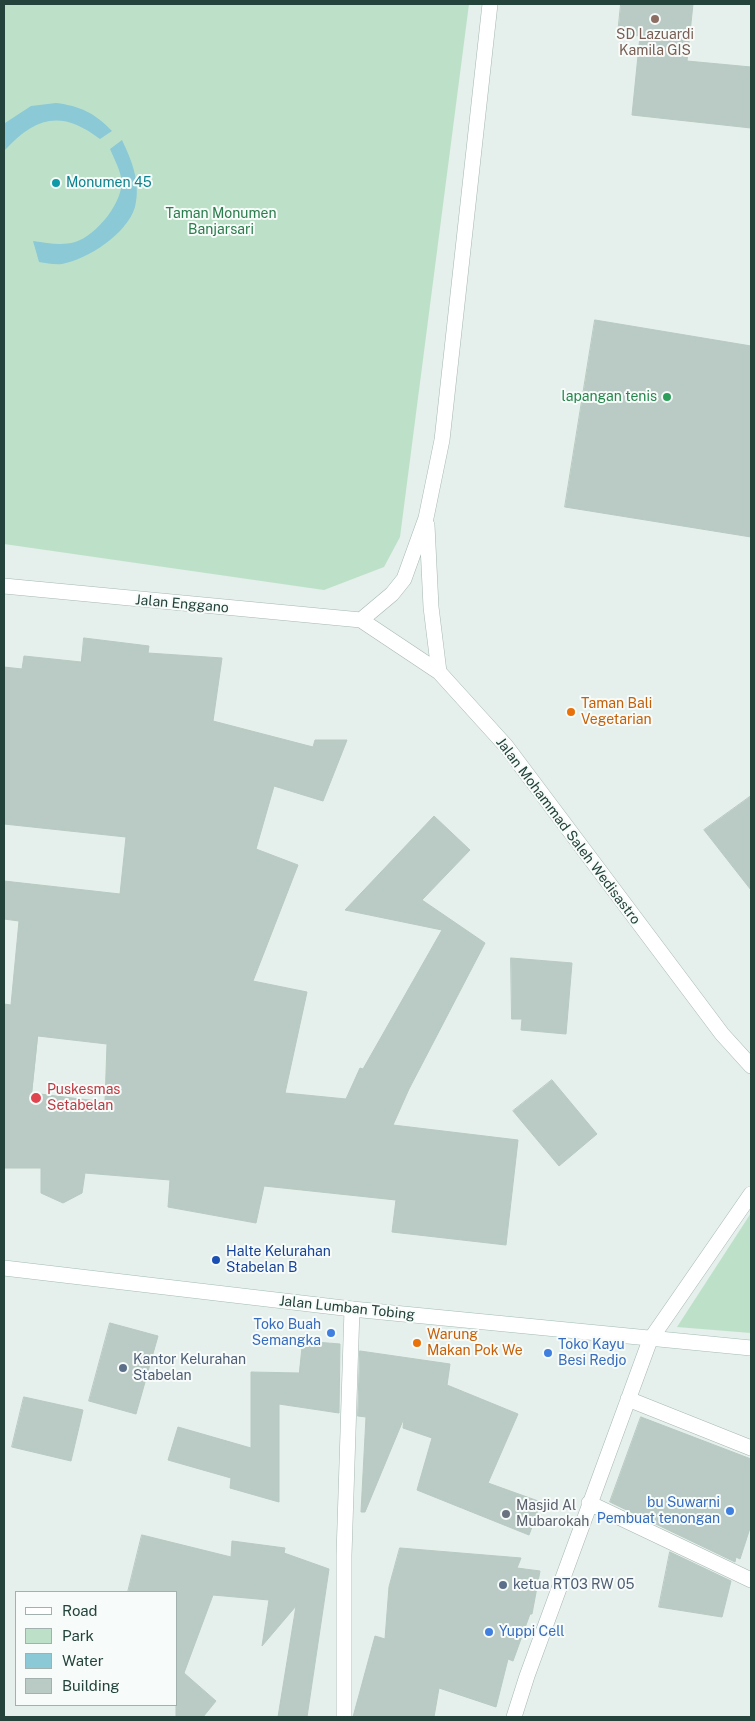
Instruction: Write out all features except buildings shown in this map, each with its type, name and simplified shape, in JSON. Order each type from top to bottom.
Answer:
[{"type":"street","points":[[361,620],[392,594],[404,579],[426,518],[442,440],[490,4]]},
{"type":"street","points":[[426,518],[431,607],[439,672]]},
{"type":"street","name":"Jalan Enggano","points":[[4,586],[361,620]]},
{"type":"street","name":"Jalan Mohammad Saleh Wedisastro","points":[[361,620],[439,672],[506,746],[722,1034],[751,1066]]},
{"type":"street","points":[[514,1717],[589,1504],[650,1340],[751,1194]]},
{"type":"street","name":"Jalan Lumban Tobing","points":[[4,1268],[352,1310],[650,1340],[751,1348]]},
{"type":"street","points":[[344,1717],[344,1555],[352,1310]]},
{"type":"street","points":[[628,1399],[751,1448]]},
{"type":"street","points":[[589,1504],[751,1580]]},
{"type":"green space","name":"Taman Monumen Banjarsari","points":[[4,4],[469,4],[400,537],[384,567],[324,590],[4,544]]},
{"type":"green space","points":[[751,1213],[751,1333],[677,1327]]},
{"type":"water","points":[[56,103],[87,111],[112,131],[100,139],[73,123],[49,121],[38,124],[15,139],[4,151],[5,123],[31,106]]},
{"type":"water","points":[[122,140],[132,164],[137,189],[137,198],[131,217],[115,236],[83,257],[62,264],[39,262],[33,241],[60,244],[75,242],[92,233],[108,216],[119,196],[121,186],[121,177],[110,149]]},
{"type":"place","name":"SD Lazuardi Kamila GIS","points":[[655,19]]},
{"type":"place","name":"Monumen 45","points":[[56,183]]},
{"type":"place","name":"lapangan tenis","points":[[667,397]]},
{"type":"place","name":"Taman Bali Vegetarian","points":[[571,712]]},
{"type":"place","name":"Puskesmas Setabelan","points":[[36,1098]]},
{"type":"place","name":"Halte Kelurahan Stabelan B","points":[[216,1260]]},
{"type":"place","name":"Toko Buah Semangka","points":[[331,1333]]},
{"type":"place","name":"Warung Makan Pok We","points":[[417,1343]]},
{"type":"place","name":"Toko Kayu Besi Redjo","points":[[548,1353]]},
{"type":"place","name":"Kantor Kelurahan Stabelan","points":[[123,1368]]},
{"type":"place","name":"bu Suwarni Pembuat tenongan","points":[[730,1511]]},
{"type":"place","name":"Masjid Al Mubarokah","points":[[506,1514]]},
{"type":"place","name":"ketua RT03 RW 05","points":[[503,1585]]},
{"type":"place","name":"Yuppi Cell","points":[[489,1632]]}]
